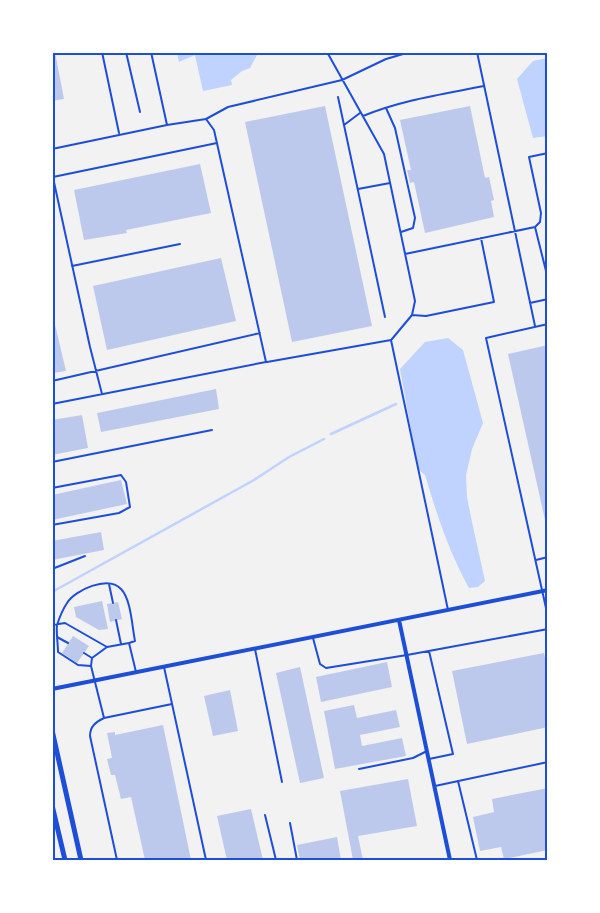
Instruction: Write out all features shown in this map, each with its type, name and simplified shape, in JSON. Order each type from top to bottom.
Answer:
[{"type":"main road","points":[[52,730],[80,860]]},
{"type":"main road","points":[[52,805],[54,824],[64,860]]},
{"type":"street","points":[[52,690],[545,590]]},
{"type":"street","points":[[399,620],[450,860]]},
{"type":"lane","points":[[102,52],[119,134]]},
{"type":"lane","points":[[126,52],[140,112]]},
{"type":"lane","points":[[151,52],[167,125]]},
{"type":"lane","points":[[52,404],[266,362],[391,340],[412,315],[415,301],[384,154],[327,52]]},
{"type":"lane","points":[[52,149],[119,134],[206,119],[228,107],[342,80],[386,59],[410,52]]},
{"type":"lane","points":[[477,52],[535,327]]},
{"type":"lane","points":[[363,116],[386,108],[484,86]]},
{"type":"lane","points":[[338,97],[385,317]]},
{"type":"lane","points":[[386,108],[395,128],[415,218],[412,228],[400,232]]},
{"type":"lane","points":[[344,125],[361,112]]},
{"type":"lane","points":[[206,119],[214,130],[266,362]]},
{"type":"lane","points":[[53,177],[217,143]]},
{"type":"lane","points":[[405,254],[535,226],[540,222],[541,213],[529,157],[548,153]]},
{"type":"lane","points":[[52,173],[102,394]]},
{"type":"lane","points":[[358,189],[390,183]]},
{"type":"lane","points":[[535,226],[548,279]]},
{"type":"lane","points":[[412,315],[426,316],[494,302],[481,238]]},
{"type":"lane","points":[[72,266],[180,244]]},
{"type":"lane","points":[[530,303],[548,299]]},
{"type":"lane","points":[[548,324],[486,338],[536,560],[545,590],[548,617]]},
{"type":"lane","points":[[52,381],[260,333]]},
{"type":"lane","points":[[391,340],[448,610]]},
{"type":"lane","points":[[52,462],[212,430]]},
{"type":"lane","points":[[52,488],[121,474],[126,482],[130,507],[128,510],[119,513],[52,525]]},
{"type":"lane","points":[[52,569],[85,556]]},
{"type":"lane","points":[[536,560],[548,557]]},
{"type":"lane","points":[[91,666],[78,665],[58,652],[57,624],[67,603],[80,590],[100,583],[120,587],[126,596],[135,640],[107,647],[92,658],[91,666],[104,718]]},
{"type":"lane","points":[[109,584],[113,603]]},
{"type":"lane","points":[[116,620],[122,644]]},
{"type":"lane","points":[[52,626],[65,623],[107,647]]},
{"type":"lane","points":[[312,638],[320,664],[326,668],[548,629]]},
{"type":"lane","points":[[58,637],[68,643]]},
{"type":"lane","points":[[129,643],[136,673]]},
{"type":"lane","points":[[255,649],[282,782]]},
{"type":"lane","points":[[429,651],[453,754],[429,759]]},
{"type":"lane","points":[[84,653],[92,658]]},
{"type":"lane","points":[[164,667],[206,860]]},
{"type":"lane","points":[[117,860],[90,731],[92,726],[104,718],[172,704]]},
{"type":"lane","points":[[359,769],[413,758],[427,751]]},
{"type":"lane","points":[[434,786],[548,762]]},
{"type":"lane","points":[[458,781],[477,860]]},
{"type":"lane","points":[[265,815],[276,860]]},
{"type":"lane","points":[[290,823],[297,860]]},
{"type":"water","points":[[258,52],[250,68],[242,71],[231,80],[232,85],[203,91],[195,55],[179,62],[177,53]]},
{"type":"water","points":[[547,58],[547,136],[533,138],[517,79],[533,61]]},
{"type":"water","points":[[448,338],[463,350],[483,423],[472,449],[466,475],[467,497],[485,581],[478,587],[469,588],[455,561],[444,533],[425,475],[418,469],[400,369],[425,342]]},
{"type":"building","points":[[52,52],[55,52],[64,99],[52,101]]},
{"type":"building","points":[[325,106],[372,326],[292,342],[245,122]]},
{"type":"building","points":[[470,106],[485,178],[489,177],[494,200],[491,201],[494,217],[425,233],[414,182],[410,183],[407,170],[411,170],[400,120]]},
{"type":"building","points":[[200,164],[211,213],[126,230],[127,233],[84,240],[74,190]]},
{"type":"building","points":[[221,258],[236,321],[107,350],[93,286]]},
{"type":"building","points":[[52,312],[66,371],[52,373]]},
{"type":"building","points":[[548,345],[548,529],[547,529],[508,354]]},
{"type":"building","points":[[216,389],[219,409],[101,432],[97,413]]},
{"type":"building","points":[[82,415],[88,448],[52,455],[52,420]]},
{"type":"building","points":[[121,480],[127,504],[52,520],[52,495]]},
{"type":"building","points":[[101,532],[104,550],[52,560],[52,541]]},
{"type":"building","points":[[102,601],[108,629],[99,630],[76,617],[74,607]]},
{"type":"building","points":[[118,602],[122,619],[110,622],[107,604]]},
{"type":"building","points":[[73,636],[89,646],[77,663],[62,653]]},
{"type":"building","points":[[544,653],[548,672],[548,727],[467,744],[452,671]]},
{"type":"building","points":[[387,662],[392,687],[321,702],[316,677]]},
{"type":"building","points":[[300,667],[324,778],[300,783],[276,673]]},
{"type":"building","points":[[230,690],[238,731],[213,736],[204,696]]},
{"type":"building","points":[[354,705],[357,718],[396,710],[400,727],[360,735],[362,746],[402,738],[406,756],[335,769],[324,711]]},
{"type":"building","points":[[163,725],[191,860],[145,860],[131,797],[121,799],[115,775],[111,775],[107,759],[112,758],[107,733],[115,732],[115,735]]},
{"type":"building","points":[[408,779],[417,826],[358,836],[363,860],[353,860],[340,791]]},
{"type":"building","points":[[548,788],[548,850],[504,859],[501,847],[480,851],[473,817],[494,812],[492,799]]},
{"type":"building","points":[[251,809],[263,860],[227,860],[217,816]]},
{"type":"building","points":[[337,837],[341,860],[300,860],[297,845]]},
{"type":"waterway","points":[[331,434],[396,404]]},
{"type":"waterway","points":[[52,592],[324,439]]}]
